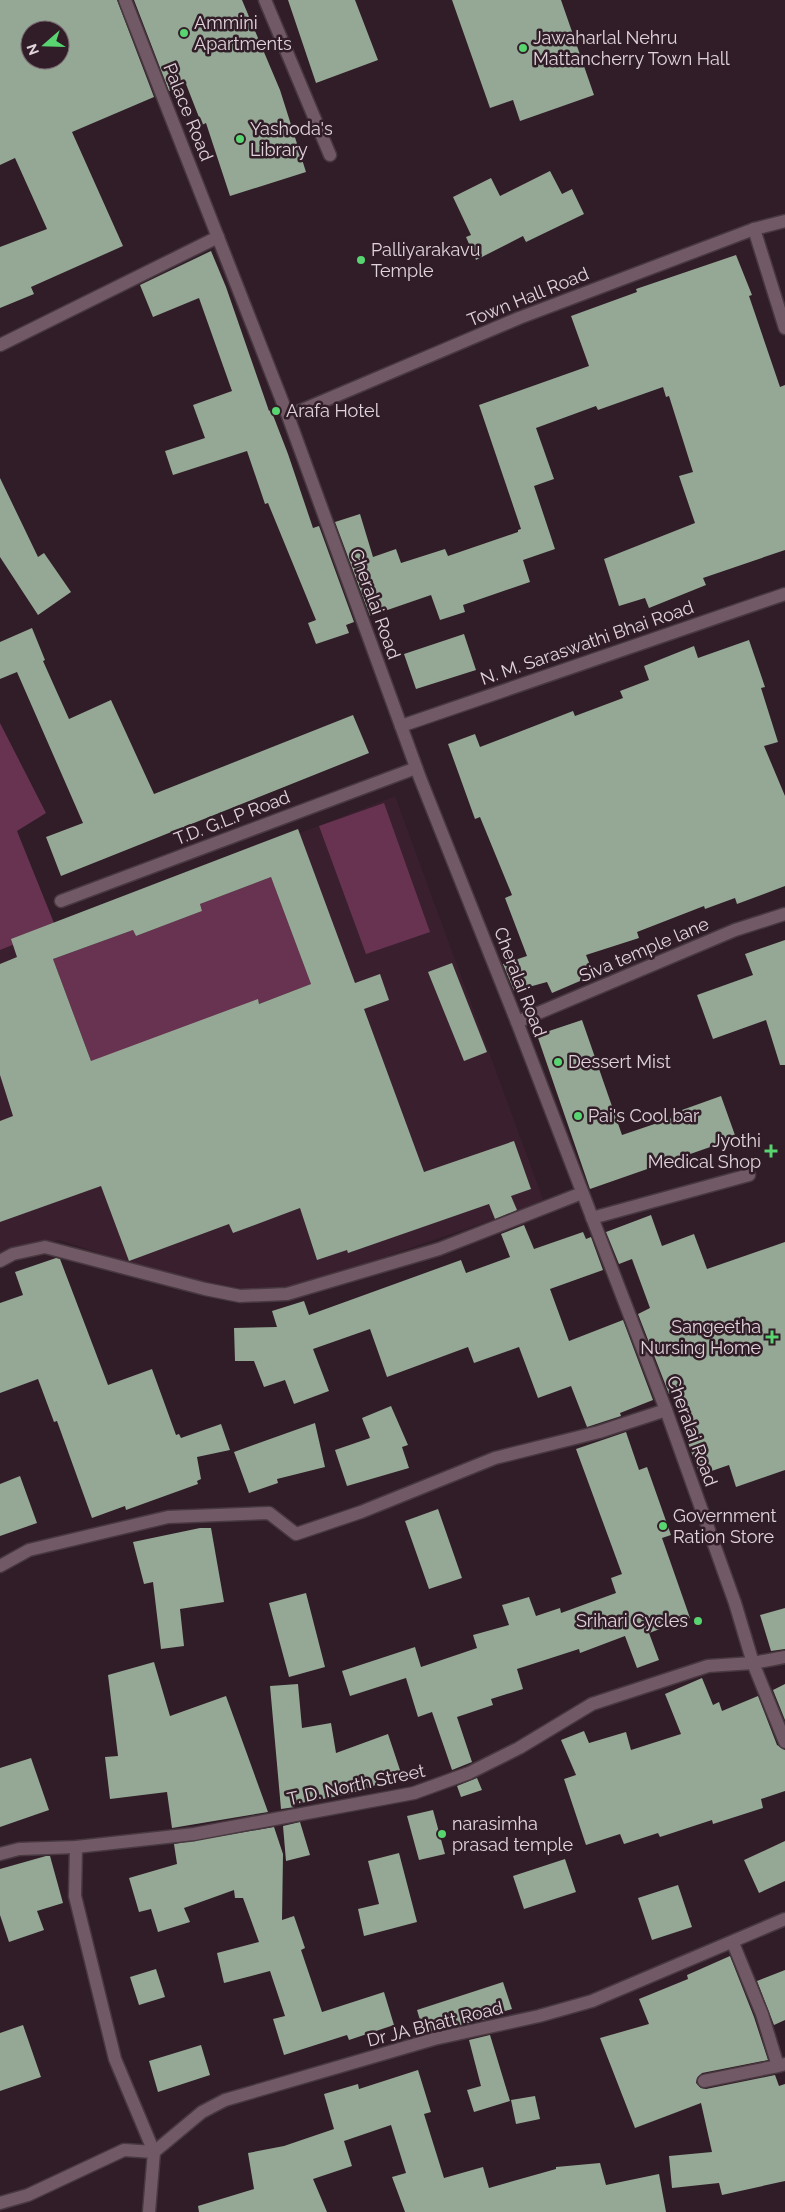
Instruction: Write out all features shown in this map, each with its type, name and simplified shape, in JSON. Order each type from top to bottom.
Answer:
[{"type":"street","name":"Palace Road","points":[[125,0],[218,237]]},
{"type":"street","points":[[264,0],[330,154]]},
{"type":"street","name":"Town Hall Road","points":[[288,416],[519,318],[754,229],[785,221]]},
{"type":"street","points":[[754,229],[785,328]]},
{"type":"street","points":[[0,345],[218,237]]},
{"type":"street","name":"Cheralai Road","points":[[218,237],[288,416],[416,768],[518,1022],[666,1410],[735,1602],[753,1663],[785,1742]]},
{"type":"street","name":"N. M. Saraswathi Bhai Road","points":[[401,726],[785,594]]},
{"type":"street","name":"T.D. G.L.P Road","points":[[61,901],[416,768]]},
{"type":"street","name":"Siva temple lane","points":[[518,1022],[735,930],[785,914]]},
{"type":"street","points":[[592,1218],[749,1176]]},
{"type":"street","points":[[0,1261],[13,1254],[45,1247],[205,1289],[240,1296],[286,1294],[439,1249],[582,1192]]},
{"type":"street","points":[[0,1566],[30,1550],[168,1517],[269,1513],[296,1534],[361,1512],[496,1458],[599,1432],[666,1410]]},
{"type":"street","name":"T. D. North Street","points":[[0,1854],[19,1849],[76,1847],[194,1834],[414,1793],[469,1773],[519,1748],[592,1704],[708,1666],[753,1663],[785,1657]]},
{"type":"street","points":[[76,1847],[75,1896],[114,2059],[154,2152],[150,2211]]},
{"type":"street","name":"Dr JA Bhatt Road","points":[[154,2152],[202,2112],[225,2100],[434,2038],[566,2010],[592,2002],[733,1943],[785,1919]]},
{"type":"street","points":[[704,2081],[782,2065],[733,1943]]},
{"type":"street","points":[[0,2204],[28,2195],[124,2150],[154,2152]]},
{"type":"shaded area","points":[[0,723],[46,813],[17,831],[56,928],[0,950]]},
{"type":"shaded area","points":[[395,796],[544,1202],[283,1292],[201,1286],[59,1240],[27,1247],[0,1262],[0,950]]},
{"type":"shaded area","points":[[384,803],[430,932],[366,954],[319,826]]},
{"type":"shaded area","points":[[271,877],[311,984],[259,1004],[258,1000],[93,1066],[53,959],[133,930],[136,936],[202,911],[200,904]]},
{"type":"building","points":[[0,0],[117,0],[154,97],[72,132],[123,246],[31,287],[34,294],[0,308],[0,247],[47,229],[15,158],[0,165]]},
{"type":"building","points":[[134,0],[242,0],[280,90],[306,172],[230,196],[206,123],[202,125],[186,84],[169,91]]},
{"type":"building","points":[[288,0],[355,0],[378,60],[316,83]]},
{"type":"building","name":"Jawaharlal Nehru Mattancherry Town Hall","points":[[452,0],[561,0],[594,95],[520,121],[513,100],[490,108]]},
{"type":"building","points":[[550,171],[562,194],[572,189],[584,214],[526,242],[523,236],[476,260],[466,237],[471,235],[453,197],[491,178],[500,196]]},
{"type":"building","points":[[211,251],[226,287],[269,411],[271,410],[288,454],[313,528],[319,526],[354,622],[346,625],[349,633],[316,644],[308,623],[316,620],[268,503],[265,504],[247,451],[173,475],[165,451],[205,438],[193,405],[232,391],[199,298],[153,317],[140,285]]},
{"type":"building","points":[[736,255],[752,295],[749,296],[780,387],[785,385],[785,550],[703,578],[706,585],[649,608],[645,598],[619,606],[604,559],[695,523],[679,476],[693,472],[669,396],[666,397],[663,387],[598,410],[596,406],[536,428],[554,479],[534,486],[555,549],[523,560],[530,582],[463,605],[465,612],[440,620],[431,595],[370,616],[335,522],[360,514],[373,557],[396,549],[401,563],[445,549],[448,556],[518,532],[521,529],[479,405],[589,366],[571,316],[637,292],[636,289]]},
{"type":"building","points":[[0,478],[38,557],[44,553],[71,592],[38,615],[0,557]]},
{"type":"building","points":[[32,628],[45,660],[43,661],[69,719],[111,700],[154,794],[353,715],[369,753],[61,876],[46,837],[83,823],[17,672],[0,679],[0,642]]},
{"type":"building","points":[[464,634],[476,670],[416,689],[404,654]]},
{"type":"building","points":[[749,640],[765,687],[761,688],[778,742],[764,746],[785,796],[785,886],[737,904],[735,898],[705,909],[704,906],[637,932],[639,938],[586,955],[594,975],[552,993],[547,982],[514,991],[503,964],[527,956],[505,898],[512,895],[480,817],[475,819],[448,744],[475,734],[480,747],[573,711],[575,716],[623,698],[620,691],[649,680],[644,666],[694,646],[698,658]]},
{"type":"building","points":[[298,829],[355,983],[380,974],[389,1000],[364,1009],[424,1172],[514,1141],[531,1189],[511,1196],[517,1210],[495,1219],[489,1204],[348,1253],[347,1250],[317,1260],[300,1208],[233,1233],[229,1224],[129,1261],[101,1186],[0,1222],[0,1121],[13,1116],[0,1075],[0,964],[17,957],[11,939]],"holes":[[[271,877],[311,984],[259,1004],[258,999],[91,1061],[53,959],[133,930],[136,936],[202,911],[200,904]]]},
{"type":"building","points":[[785,940],[785,1065],[780,1065],[766,1020],[713,1039],[697,995],[753,975],[745,954]]},
{"type":"building","points":[[452,963],[487,1052],[464,1061],[428,972]]},
{"type":"building","points":[[582,1020],[622,1135],[684,1114],[682,1110],[721,1096],[736,1138],[590,1189],[537,1035]]},
{"type":"building","points":[[651,1215],[662,1246],[694,1234],[707,1269],[785,1242],[785,1470],[736,1487],[729,1465],[700,1475],[687,1440],[695,1437],[679,1390],[669,1394],[638,1314],[650,1308],[632,1259],[619,1264],[606,1232]]},
{"type":"building","points":[[524,1225],[534,1249],[583,1232],[586,1239],[591,1237],[603,1270],[550,1289],[569,1341],[623,1320],[653,1400],[620,1413],[621,1416],[587,1427],[571,1386],[538,1398],[519,1347],[474,1363],[468,1347],[387,1377],[370,1329],[313,1349],[329,1391],[294,1404],[285,1380],[264,1387],[254,1361],[235,1361],[234,1328],[277,1327],[272,1311],[304,1301],[309,1315],[461,1260],[466,1273],[510,1257],[501,1234]]},
{"type":"building","points":[[56,1258],[60,1259],[108,1385],[152,1369],[176,1435],[179,1434],[181,1438],[221,1424],[230,1450],[197,1457],[201,1479],[197,1481],[198,1484],[126,1510],[125,1506],[92,1518],[57,1421],[54,1422],[38,1379],[0,1393],[0,1303],[23,1295],[15,1272]]},
{"type":"building","points":[[391,1406],[408,1445],[402,1447],[409,1468],[347,1486],[335,1450],[370,1438],[362,1418]]},
{"type":"building","points":[[315,1423],[325,1467],[277,1479],[278,1483],[249,1493],[234,1452]]},
{"type":"building","points":[[626,1432],[639,1470],[647,1467],[671,1535],[662,1538],[690,1618],[649,1633],[659,1660],[637,1668],[625,1636],[580,1653],[579,1649],[517,1669],[523,1689],[491,1699],[493,1705],[457,1717],[472,1762],[452,1770],[432,1712],[418,1717],[406,1678],[350,1696],[342,1671],[415,1647],[421,1667],[477,1648],[473,1635],[509,1625],[502,1605],[529,1597],[536,1616],[560,1608],[561,1613],[616,1593],[611,1578],[622,1574],[576,1449]]},
{"type":"building","points":[[20,1476],[37,1523],[0,1536],[0,1484]]},
{"type":"building","points":[[438,1509],[462,1578],[429,1589],[405,1521]]},
{"type":"building","points":[[200,1528],[211,1528],[224,1602],[180,1609],[184,1646],[161,1649],[153,1582],[144,1584],[133,1542]]},
{"type":"building","points":[[306,1593],[325,1667],[289,1677],[269,1603]]},
{"type":"building","points":[[785,1608],[785,1649],[771,1651],[760,1615]]},
{"type":"building","points":[[154,1662],[170,1716],[226,1696],[268,1812],[172,1828],[167,1792],[110,1799],[105,1757],[118,1756],[108,1675]]},
{"type":"building","points":[[702,1678],[713,1705],[719,1702],[722,1711],[758,1696],[777,1745],[785,1750],[785,1791],[761,1799],[763,1808],[713,1824],[712,1820],[660,1837],[658,1833],[624,1844],[620,1834],[586,1845],[564,1779],[576,1775],[561,1740],[584,1731],[589,1743],[626,1732],[631,1750],[681,1734],[665,1694]]},
{"type":"building","points":[[298,1684],[302,1728],[331,1723],[336,1753],[388,1734],[402,1776],[350,1794],[295,1804],[295,1807],[281,1809],[270,1686]]},
{"type":"building","points":[[785,1684],[785,1720],[773,1690]]},
{"type":"building","points":[[31,1758],[49,1810],[0,1827],[0,1768]]},
{"type":"building","points":[[477,1778],[482,1790],[461,1797],[457,1786]]},
{"type":"building","points":[[433,1810],[445,1854],[419,1860],[407,1816]]},
{"type":"building","points":[[300,1822],[310,1855],[286,1861],[283,1826]]},
{"type":"building","points":[[274,1827],[283,1854],[282,1920],[294,1916],[305,1948],[301,1950],[322,2012],[384,1992],[394,2025],[349,2040],[347,2035],[284,2055],[273,2019],[285,2016],[270,1971],[224,1983],[217,1953],[259,1942],[243,1898],[235,1898],[234,1890],[184,1908],[190,1922],[158,1932],[151,1909],[139,1912],[129,1878],[177,1864],[174,1844]]},
{"type":"building","points":[[785,1841],[785,1881],[759,1893],[744,1860]]},
{"type":"building","points":[[399,1853],[417,1922],[364,1936],[358,1909],[379,1904],[368,1861]]},
{"type":"building","points":[[50,1856],[63,1903],[37,1911],[44,1930],[9,1942],[0,1915],[0,1869]]},
{"type":"building","points":[[565,1859],[576,1892],[524,1909],[513,1876]]},
{"type":"building","points":[[678,1885],[692,1927],[652,1940],[638,1898]]},
{"type":"building","points":[[730,1956],[754,2017],[768,2060],[702,2073],[697,2078],[696,2083],[701,2088],[706,2089],[775,2075],[779,2086],[785,2084],[785,2181],[722,2195],[719,2183],[672,2188],[669,2156],[712,2152],[701,2103],[635,2128],[600,2038],[649,2024],[639,1999],[688,1979],[687,1975]]},
{"type":"building","points":[[156,1969],[165,1997],[139,2005],[130,1977]]},
{"type":"building","points":[[785,1970],[785,2020],[774,2025],[757,1981]]},
{"type":"building","points":[[503,1982],[512,2009],[486,2017],[486,2019],[424,2033],[417,2010]]},
{"type":"building","points":[[23,2025],[41,2077],[0,2091],[0,2033]]},
{"type":"building","points":[[490,2035],[510,2101],[474,2112],[467,2090],[481,2086],[469,2040]]},
{"type":"building","points":[[201,2045],[210,2075],[158,2092],[149,2061]]},
{"type":"building","points":[[418,2070],[431,2112],[424,2114],[444,2178],[483,2167],[489,2188],[556,2169],[556,2167],[600,2163],[606,2185],[659,2174],[666,2212],[405,2212],[392,2177],[406,2173],[391,2125],[344,2141],[352,2166],[313,2179],[327,2212],[199,2212],[198,2206],[254,2189],[248,2153],[284,2146],[334,2129],[324,2094],[358,2084],[359,2089]]},
{"type":"building","points":[[535,2096],[540,2119],[516,2124],[511,2100]]},
{"type":"place","name":"Ammini Apartments","points":[[184,33]]},
{"type":"place","name":"Jawaharlal Nehru Mattancherry Town Hall","points":[[523,48]]},
{"type":"place","name":"Yashoda's Library","points":[[240,139]]},
{"type":"place","name":"Palliyarakavu Temple","points":[[361,260]]},
{"type":"place","name":"Arafa Hotel","points":[[276,411]]},
{"type":"place","name":"Dessert Mist","points":[[558,1062]]},
{"type":"place","name":"Pai's Cool bar","points":[[578,1116]]},
{"type":"place","name":"Jyothi Medical Shop","points":[[771,1151]]},
{"type":"place","name":"Sangeetha Nursing Home","points":[[772,1337]]},
{"type":"place","name":"Government Ration Store","points":[[663,1526]]},
{"type":"place","name":"Srihari Cycles","points":[[698,1621]]},
{"type":"place","name":"narasimha prasad temple","points":[[442,1834]]}]
